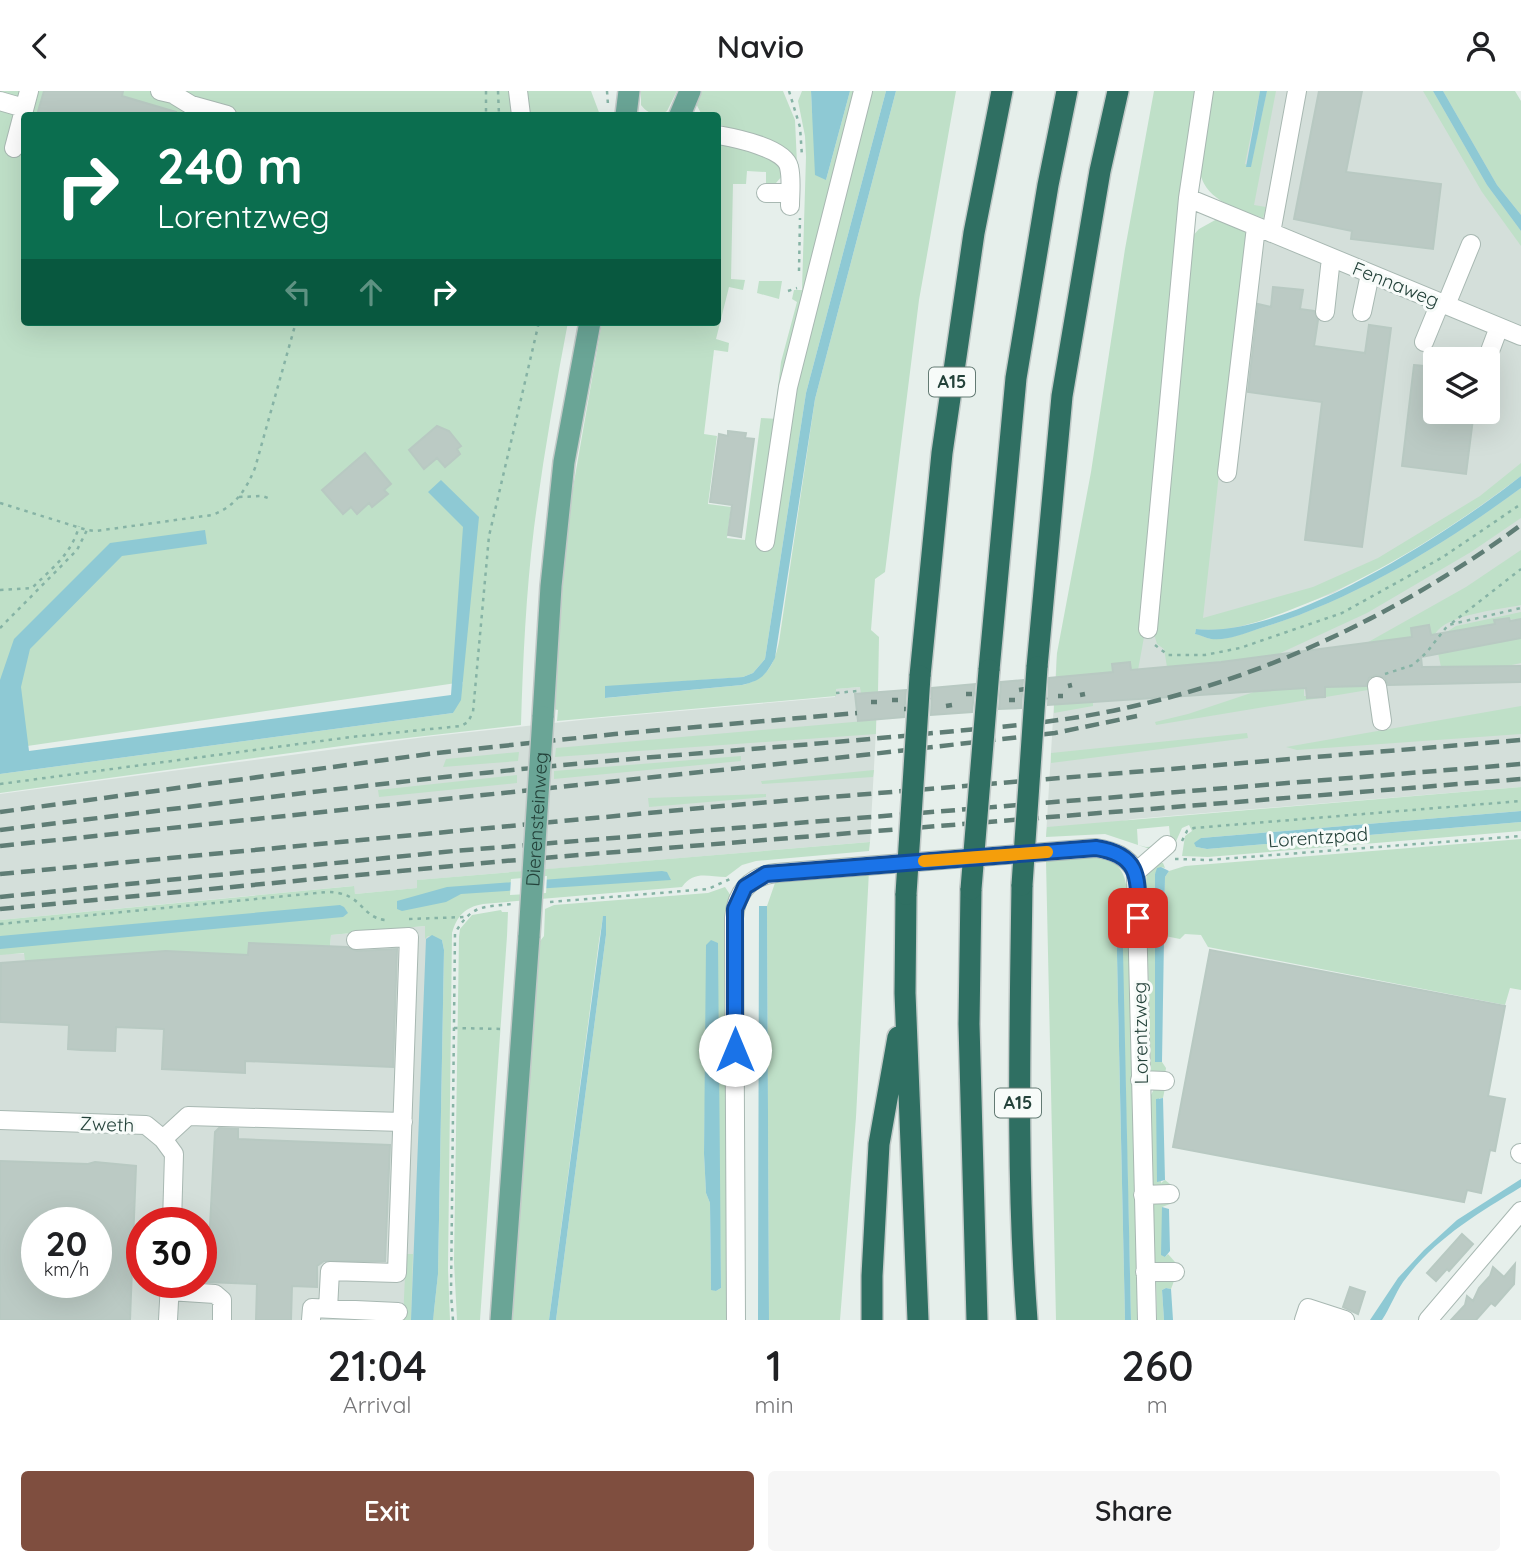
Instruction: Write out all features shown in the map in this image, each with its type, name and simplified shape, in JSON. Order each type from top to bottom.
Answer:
[{"type":"highway","name":"A15","points":[[918,1320],[905,993],[906,894],[920,676],[942,453],[974,233],[1002,91]]},
{"type":"highway","name":"A15","points":[[977,1320],[969,1050],[971,889],[1016,378],[1048,185],[1067,91]]},
{"type":"highway","name":"A15","points":[[1027,1320],[1022,1261],[1018,1102],[1022,885],[1037,667],[1062,396],[1100,171],[1118,91]]},
{"type":"highway","name":"A15","points":[[872,1320],[879,1144],[905,993]]},
{"type":"main road","name":"Dierensteinweg","points":[[501,1320],[551,586],[564,462],[589,326]]},
{"type":"street","points":[[160,91],[173,94],[191,105],[216,112]]},
{"type":"street","points":[[518,91],[521,112]]},
{"type":"street","points":[[765,542],[788,387],[863,91]]},
{"type":"street","points":[[1148,629],[1188,198],[1204,91]]},
{"type":"street","points":[[1227,473],[1263,230],[1297,91]]},
{"type":"street","points":[[0,101],[27,100]]},
{"type":"street","points":[[14,148],[21,122]]},
{"type":"street","points":[[725,136],[782,155],[789,167],[790,199],[766,193]]},
{"type":"street","name":"Fennaweg","points":[[1188,198],[1521,336]]},
{"type":"street","points":[[1424,342],[1471,244]]},
{"type":"street","points":[[1325,312],[1331,258]]},
{"type":"street","points":[[1362,312],[1370,274]]},
{"type":"street","points":[[1492,347],[1499,327]]},
{"type":"street","points":[[1377,686],[1382,721]]},
{"type":"street","points":[[736,1320],[734,918],[737,901],[745,887],[766,874],[1096,848],[1121,855],[1131,863],[1136,872],[1171,851]]},
{"type":"street","name":"Lorentzweg","points":[[1136,872],[1147,1320]]},
{"type":"street","points":[[328,1309],[330,1272],[397,1273],[409,937],[356,940]]},
{"type":"street","points":[[1140,1080],[1165,1081]]},
{"type":"street","points":[[172,1207],[174,1154],[163,1139],[188,1116],[402,1122]]},
{"type":"street","name":"Zweth","points":[[0,1120],[146,1125],[163,1139]]},
{"type":"street","points":[[1143,1195],[1170,1193]]},
{"type":"street","points":[[1428,1320],[1519,1215]]},
{"type":"street","points":[[1145,1272],[1175,1272]]},
{"type":"street","points":[[217,1296],[222,1300],[222,1320]]},
{"type":"street","points":[[168,1320],[169,1298]]},
{"type":"street","points":[[311,1320],[312,1308],[398,1312]]},
{"type":"street","points":[[1304,1320],[1308,1308],[1345,1320]]},
{"type":"path","points":[[486,91],[486,112]]},
{"type":"path","points":[[498,91],[499,112]]},
{"type":"path","points":[[0,503],[87,530],[212,515],[224,511],[248,487],[295,326]]},
{"type":"path","points":[[0,784],[351,737],[461,726],[468,722],[473,712],[489,536],[538,326]]},
{"type":"path","points":[[239,497],[268,498]]},
{"type":"path","points":[[1148,629],[1157,648],[1168,655],[1182,657],[1240,647],[1265,639],[1342,613],[1443,557],[1521,505]]},
{"type":"path","points":[[0,590],[32,588],[68,552],[75,542],[79,526]]},
{"type":"path","points":[[0,628],[76,550],[87,530]]},
{"type":"path","points":[[1377,686],[1381,677],[1420,660],[1448,625],[1521,569]]},
{"type":"path","points":[[1448,625],[1521,608]]},
{"type":"path","points":[[836,693],[857,691],[858,694]]},
{"type":"path","points":[[1171,851],[1187,831],[1194,828],[1521,801]]},
{"type":"path","name":"Lorentzpad","points":[[1171,851],[1208,860],[1521,836]]},
{"type":"path","points":[[0,925],[327,892],[346,894],[375,917],[387,921]]},
{"type":"path","points":[[399,920],[465,917]]},
{"type":"path","points":[[454,1028],[506,1029]]},
{"type":"shaded area","points":[[1246,91],[1470,91],[1492,136],[1521,174],[1521,476],[1423,543],[1334,593],[1237,628],[1212,631],[1196,629],[1195,633],[1211,639],[1229,637],[1314,609],[1392,571],[1521,488],[1521,787],[1133,819],[1046,836],[1057,653],[1128,659],[1143,627],[1184,631]]},
{"type":"shaded area","points":[[860,687],[878,692],[870,842],[418,880],[418,888],[355,894],[353,886],[0,920],[0,794],[425,737],[835,697],[835,689]]},
{"type":"shaded area","points":[[425,926],[432,942],[434,1320],[0,1320],[0,954],[166,951],[248,954],[249,943],[330,946],[331,935]]},
{"type":"green space","points":[[0,91],[591,91],[599,112],[21,112],[21,326],[567,326],[534,528],[525,626],[521,725],[363,743],[0,793],[0,774],[453,713],[463,682],[0,750]]},
{"type":"green space","points":[[641,91],[677,91],[665,112],[650,112],[641,105]]},
{"type":"green space","points":[[697,91],[783,91],[795,120],[797,164],[788,150],[721,125],[721,112],[700,112],[695,102]]},
{"type":"green space","points":[[802,91],[811,91],[812,112],[826,180],[850,91],[858,91],[779,413],[775,413],[781,362],[797,302],[792,299],[794,290],[802,290],[806,157],[798,101]]},
{"type":"green space","points":[[868,91],[886,91],[806,393],[765,659],[753,673],[743,677],[605,687],[606,698],[742,685],[763,675],[771,665],[779,642],[815,399],[896,91],[956,91],[919,300],[885,572],[875,579],[871,630],[879,637],[878,692],[861,694],[860,687],[836,689],[836,696],[557,721],[558,710],[553,709],[565,533],[601,326],[719,326],[716,339],[729,343],[728,352],[714,350],[704,434],[717,436],[708,504],[731,507],[727,538],[745,540],[761,418],[778,419],[798,365]]},
{"type":"green space","points":[[1154,91],[1199,91],[1144,637],[1138,670],[1056,677],[1057,653],[1091,472],[1125,249]]},
{"type":"green space","points":[[1213,91],[1260,91],[1245,164],[1251,166],[1267,91],[1276,91],[1254,205],[1266,207],[1263,218],[1216,198],[1209,191],[1200,173]]},
{"type":"green space","points":[[1423,91],[1433,91],[1487,185],[1521,231],[1521,246],[1482,192]]},
{"type":"green space","points":[[1443,91],[1515,91],[1521,101],[1521,215],[1497,185]]},
{"type":"green space","points":[[721,141],[772,158],[782,169],[782,176],[776,183],[766,185],[766,172],[747,171],[746,184],[733,184],[731,279],[745,280],[743,290],[729,287],[721,319]]},
{"type":"green space","points":[[1217,219],[1246,231],[1203,618],[1313,587],[1378,558],[1480,496],[1521,463],[1521,476],[1440,533],[1355,582],[1283,613],[1234,628],[1196,629],[1195,634],[1211,639],[1223,639],[1328,603],[1428,551],[1521,488],[1521,518],[1471,552],[1367,613],[1274,656],[1167,667],[1164,649],[1157,644],[1153,630],[1189,240],[1199,229]]},
{"type":"green space","points":[[759,281],[782,281],[779,299],[757,293]]},
{"type":"green space","points":[[1521,550],[1521,605],[1461,617],[1441,627],[1435,634],[1431,635],[1429,626],[1412,637],[1363,645],[1466,587]]},
{"type":"green space","points":[[1521,612],[1521,619],[1495,620],[1495,624],[1445,633],[1456,626]]},
{"type":"green space","points":[[1521,638],[1521,663],[1507,666],[1441,667],[1438,653]]},
{"type":"green space","points":[[1371,685],[1368,690],[1156,725],[1155,722],[1260,690],[1304,688],[1304,696],[1321,696],[1321,687]]},
{"type":"green space","points":[[1093,702],[1093,706],[1054,713],[1054,705]]},
{"type":"green space","points":[[1521,706],[1521,734],[1297,750],[1286,747]]},
{"type":"green space","points":[[876,720],[876,734],[555,757],[556,748]]},
{"type":"green space","points":[[1247,733],[1248,738],[1051,763],[1051,753]]},
{"type":"green space","points":[[519,752],[518,761],[443,767],[446,759]]},
{"type":"green space","points":[[741,756],[741,761],[554,779],[554,771]]},
{"type":"green space","points":[[874,770],[873,777],[762,784],[761,781]]},
{"type":"green space","points":[[517,775],[517,783],[379,797],[378,790]]},
{"type":"green space","points":[[1521,787],[1521,811],[1201,838],[1196,847],[1207,849],[1521,822],[1521,831],[1208,857],[1182,856],[1185,836],[1192,831],[1189,825],[1182,828],[1173,848],[1169,826],[1137,829],[1138,845],[1105,834],[1046,837],[1047,827]]},
{"type":"green space","points":[[766,794],[766,797],[649,807],[648,798]]},
{"type":"green space","points":[[1521,839],[1521,990],[1510,988],[1505,1005],[1208,947],[1201,935],[1185,934],[1180,939],[1165,936],[1165,877],[1169,871],[1185,866]]},
{"type":"green space","points":[[870,842],[869,851],[756,861],[742,865],[726,877],[696,876],[682,887],[483,904],[471,907],[463,913],[452,933],[448,1269],[450,1320],[433,1320],[438,1274],[444,950],[442,940],[428,936],[425,939],[425,926],[331,935],[330,946],[249,943],[248,955],[166,951],[25,961],[24,953],[0,955],[0,920],[354,886],[355,894],[417,888],[417,880]]},
{"type":"green space","points":[[1138,845],[1146,847],[1162,846],[1156,851]]},
{"type":"green space","points":[[1100,855],[1118,866],[1126,884],[1129,884],[1140,1320],[1131,1320],[1121,903],[1113,906],[1113,909],[1116,909],[1125,1320],[1056,1320],[1046,861]]},
{"type":"green space","points":[[1159,863],[1163,863],[1165,868],[1161,867],[1155,874],[1155,1062],[1162,1062],[1166,1068],[1165,1075],[1151,1074],[1146,882],[1147,875]]},
{"type":"green space","points":[[869,871],[856,1117],[840,1320],[769,1320],[767,906],[776,880]]},
{"type":"green space","points":[[725,887],[731,896],[729,1320],[556,1320],[606,935],[606,916],[603,917],[599,941],[549,1320],[511,1320],[537,945],[544,936],[545,909],[554,905],[708,893]],"holes":[[[708,950],[718,1104],[721,1288],[716,1291],[711,1289],[710,1203],[706,1193],[704,1154]]]},
{"type":"green space","points":[[501,910],[508,912],[507,936],[480,1320],[457,1320],[454,1262],[459,937],[460,929],[472,915]]},
{"type":"green space","points":[[1165,1088],[1163,1098],[1159,1098],[1161,1183],[1165,1180],[1170,1184],[1170,1189],[1155,1188],[1153,1185],[1150,1097],[1154,1089]]},
{"type":"green space","points":[[1170,1199],[1170,1204],[1162,1207],[1165,1257],[1168,1254],[1175,1262],[1175,1267],[1156,1265],[1154,1262],[1153,1205],[1155,1201]]},
{"type":"green space","points":[[406,1254],[413,1254],[411,1320],[403,1320]]},
{"type":"green space","points":[[1171,1278],[1174,1281],[1171,1289],[1162,1290],[1164,1320],[1157,1320],[1156,1280]]},
{"type":"water","points":[[811,91],[850,91],[826,180],[815,175]]},
{"type":"water","points":[[886,91],[896,91],[815,399],[775,658],[762,676],[742,685],[605,698],[605,686],[743,677],[753,673],[765,659],[806,393]]},
{"type":"water","points":[[1260,91],[1267,91],[1251,167],[1246,167]]},
{"type":"water","points":[[1433,91],[1443,91],[1497,185],[1521,215],[1521,231],[1487,185]]},
{"type":"water","points":[[1521,476],[1521,488],[1491,510],[1428,551],[1362,587],[1293,617],[1235,637],[1211,639],[1195,634],[1196,629],[1233,628],[1275,617],[1320,600],[1411,552]]},
{"type":"water","points":[[441,480],[479,517],[461,700],[453,713],[0,774],[0,680],[14,639],[110,543],[205,530],[207,544],[122,556],[30,649],[21,687],[29,751],[451,695],[463,527],[428,492]]},
{"type":"water","points":[[1521,811],[1521,822],[1207,849],[1196,847],[1194,843],[1201,838]]},
{"type":"water","points":[[1157,868],[1169,871],[1165,877],[1162,1062],[1155,1062],[1155,874]]},
{"type":"water","points":[[667,872],[671,880],[461,894],[446,902],[402,911],[397,909],[397,901],[447,887]]},
{"type":"water","points":[[1121,903],[1131,1320],[1125,1320],[1116,909],[1113,909],[1113,906]]},
{"type":"water","points":[[340,905],[348,913],[343,917],[0,949],[0,936]]},
{"type":"water","points":[[759,906],[767,906],[769,1320],[758,1320]]},
{"type":"water","points":[[603,916],[606,916],[606,935],[556,1320],[549,1320]]},
{"type":"water","points":[[432,935],[442,940],[444,950],[438,1274],[433,1320],[411,1320],[426,939]]},
{"type":"water","points":[[711,940],[718,943],[721,1288],[716,1291],[711,1290],[710,1203],[706,1193],[704,1154],[706,945]]},
{"type":"water","points":[[1163,1098],[1165,1180],[1157,1182],[1156,1099]]},
{"type":"water","points":[[1521,1179],[1521,1187],[1457,1228],[1428,1253],[1403,1282],[1382,1320],[1370,1320],[1398,1278],[1424,1250],[1457,1220]]},
{"type":"water","points":[[1162,1207],[1169,1209],[1170,1251],[1165,1257],[1161,1255]]},
{"type":"water","points":[[1171,1289],[1173,1320],[1164,1320],[1162,1290]]},
{"type":"pier","points":[[547,876],[546,893],[510,895],[511,879]]},
{"type":"building","points":[[44,91],[123,91],[122,96],[176,112],[38,112]]},
{"type":"building","points":[[1319,91],[1362,91],[1346,172],[1441,184],[1433,249],[1351,239],[1352,231],[1294,219]]},
{"type":"building","points":[[1273,287],[1303,290],[1300,309],[1314,311],[1318,320],[1314,346],[1365,353],[1369,325],[1391,328],[1362,547],[1305,540],[1322,402],[1248,392],[1258,304],[1271,307]]},
{"type":"building","points":[[1414,365],[1423,366],[1423,424],[1472,424],[1466,474],[1402,466]]},
{"type":"building","points":[[437,426],[449,431],[461,446],[457,449],[460,454],[445,467],[437,458],[424,469],[409,450]]},
{"type":"building","points":[[728,431],[746,433],[745,438],[754,439],[741,537],[728,535],[732,505],[710,502],[719,434],[728,436]]},
{"type":"building","points":[[365,453],[391,484],[384,490],[388,494],[372,507],[369,503],[357,514],[351,507],[343,514],[322,490]]},
{"type":"building","points":[[1509,618],[1510,621],[1521,619],[1521,638],[1421,657],[1422,667],[1521,666],[1521,682],[1388,685],[1385,678],[1376,675],[1369,678],[1366,686],[1325,687],[1325,697],[1307,698],[1306,688],[1048,705],[1049,678],[1113,672],[1112,664],[1130,662],[1131,670],[1221,662],[1412,637],[1411,628],[1429,625],[1431,635],[1495,624],[1494,620]]},
{"type":"building","points":[[1023,680],[1021,708],[999,709],[1001,682]]},
{"type":"building","points":[[975,684],[972,712],[931,715],[932,688]]},
{"type":"building","points":[[906,690],[904,717],[858,721],[855,694]]},
{"type":"building","points":[[249,943],[347,947],[357,951],[397,949],[393,1067],[245,1061],[245,1073],[162,1069],[164,1029],[116,1027],[115,1051],[81,1050],[68,1049],[69,1025],[0,1022],[1,963],[166,951],[248,955]]},
{"type":"building","points":[[1210,950],[1505,1006],[1488,1096],[1505,1099],[1495,1151],[1490,1150],[1481,1193],[1467,1190],[1464,1202],[1173,1147]]},
{"type":"building","points":[[219,1128],[238,1129],[238,1139],[390,1145],[385,1261],[324,1261],[317,1266],[317,1287],[292,1286],[291,1320],[256,1320],[257,1284],[217,1282],[217,1207],[211,1207],[215,1132]]},
{"type":"building","points":[[0,1161],[95,1162],[136,1166],[134,1207],[126,1207],[126,1298],[131,1298],[130,1320],[0,1320]]},
{"type":"building","points":[[1462,1234],[1473,1244],[1449,1271],[1447,1269],[1436,1281],[1427,1273]]},
{"type":"building","points":[[1515,1264],[1514,1284],[1495,1306],[1491,1303],[1476,1320],[1451,1320],[1465,1305],[1467,1296],[1473,1301],[1493,1267],[1504,1277]]},
{"type":"building","points":[[1350,1287],[1365,1292],[1358,1314],[1343,1307]]},
{"type":"railway","points":[[0,830],[447,777],[983,729],[1106,712],[1182,694],[1234,677],[1334,636],[1431,585],[1521,525]]},
{"type":"railway","points":[[1068,686],[1072,685]]},
{"type":"railway","points":[[1019,690],[1025,689]]},
{"type":"railway","points":[[987,693],[993,692]]},
{"type":"railway","points":[[966,694],[972,694]]},
{"type":"railway","points":[[1080,695],[1085,694]]},
{"type":"railway","points":[[1058,696],[1063,696]]},
{"type":"railway","points":[[924,698],[930,697]]},
{"type":"railway","points":[[1042,698],[1047,697]]},
{"type":"railway","points":[[892,700],[898,700]]},
{"type":"railway","points":[[1009,700],[1015,700]]},
{"type":"railway","points":[[871,702],[877,702]]},
{"type":"railway","points":[[977,703],[983,703]]},
{"type":"railway","points":[[946,706],[952,705]]},
{"type":"railway","points":[[904,709],[910,709]]},
{"type":"railway","points":[[0,812],[436,753],[857,713]]},
{"type":"railway","points":[[0,846],[863,755],[1055,733],[1137,716]]},
{"type":"railway","points":[[0,874],[722,806],[1521,740]]},
{"type":"railway","points":[[0,897],[454,851],[1521,764]]},
{"type":"railway","points":[[0,909],[505,861],[1521,779]]},
{"type":"slow traffic","points":[[924,861],[1047,852]]},
{"type":"route","points":[[735,1050],[735,909],[745,887],[766,874],[1096,848],[1121,855],[1131,863],[1136,872],[1138,918]]}]
